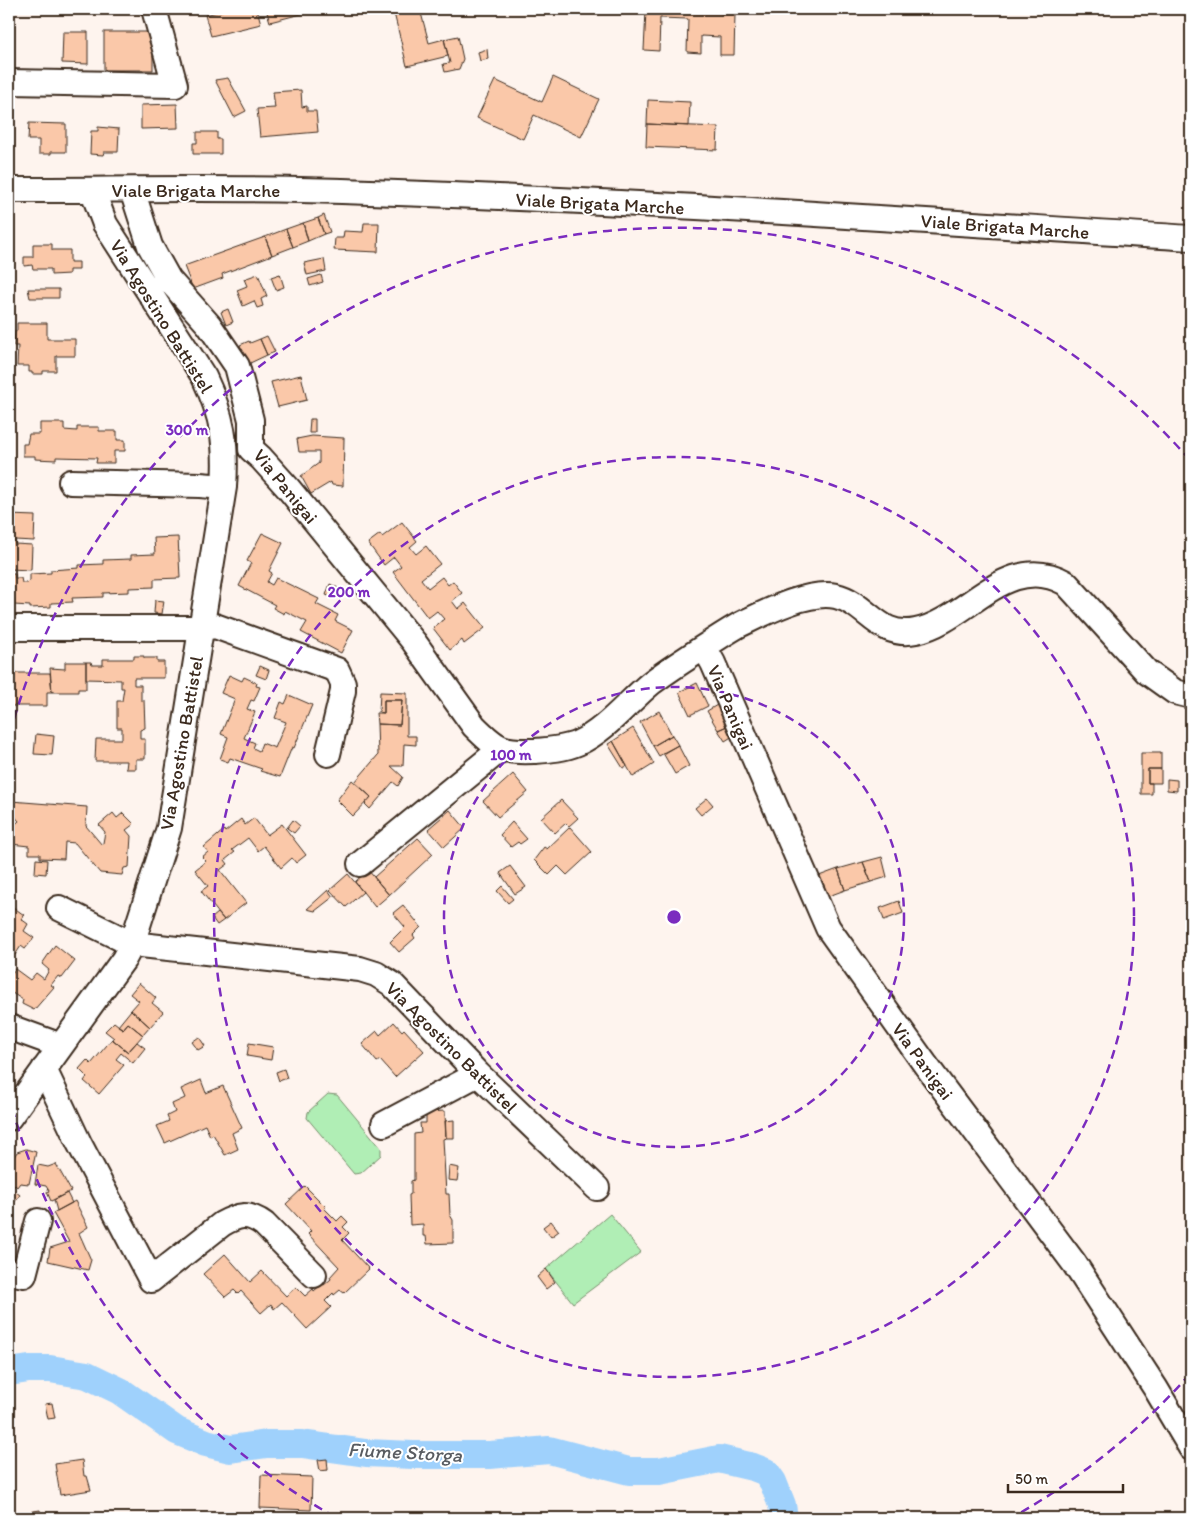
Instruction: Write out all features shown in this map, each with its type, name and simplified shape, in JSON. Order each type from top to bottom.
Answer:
[{"type":"street","points":[[9,82],[175,85],[154,9]]},
{"type":"street","name":"Viale Brigata Marche","points":[[9,190],[246,189],[427,194],[783,211],[1191,238]]},
{"type":"street","name":"Via Agostino Battistel","points":[[9,1118],[124,959],[132,944],[169,828],[224,487],[225,444],[218,408],[204,377],[105,224],[96,200],[95,190]]},
{"type":"street","name":"Via Panigai","points":[[132,190],[150,246],[169,280],[210,325],[237,366],[251,420],[251,449],[288,488],[414,642],[474,726],[501,749],[517,752],[543,750],[562,748],[578,743],[594,733],[650,685],[704,647],[732,629],[801,599],[835,596],[850,601],[877,623],[889,630],[900,633],[915,632],[931,627],[1000,584],[1016,577],[1030,574],[1054,576],[1066,583],[1147,672],[1176,692],[1191,696]]},
{"type":"street","points":[[225,444],[241,444],[251,449]]},
{"type":"street","points":[[71,482],[224,487]]},
{"type":"street","name":"Via Agostino Battistel","points":[[9,628],[201,628],[215,626],[337,670],[343,682],[328,754]]},
{"type":"street","name":"Via Panigai","points":[[704,647],[713,663],[828,928],[925,1064],[1074,1263],[1156,1389],[1191,1448]]},
{"type":"street","points":[[360,864],[501,749]]},
{"type":"street","name":"Via Agostino Battistel","points":[[59,908],[132,944],[360,969],[376,974],[392,984],[478,1074],[597,1188]]},
{"type":"street","points":[[9,1027],[61,1046]]},
{"type":"street","points":[[44,1069],[79,1143],[151,1280],[222,1224],[234,1218],[247,1216],[256,1218],[264,1224],[314,1275]]},
{"type":"street","points":[[384,1124],[478,1074]]},
{"type":"street","points":[[9,1272],[24,1275],[38,1221]]},
{"type":"green space","points":[[328,1094],[337,1095],[381,1148],[381,1155],[361,1173],[354,1174],[307,1118],[308,1112]]},
{"type":"green space","points":[[610,1214],[641,1252],[573,1303],[546,1269]]},
{"type":"building","points":[[229,9],[257,9],[261,24],[211,36],[205,15]]},
{"type":"building","points":[[266,9],[300,9],[301,14],[270,22]]},
{"type":"building","points":[[300,9],[323,9],[301,14]]},
{"type":"building","points":[[393,9],[437,9],[421,13],[429,43],[444,39],[448,56],[407,66]]},
{"type":"building","points":[[704,9],[721,9],[721,14],[735,14],[734,55],[720,55],[720,37],[701,36],[701,53],[687,52],[688,19],[660,18],[659,51],[644,50],[646,11],[704,13]]},
{"type":"building","points":[[63,32],[88,32],[88,64],[62,63]]},
{"type":"building","points":[[104,32],[153,32],[153,70],[104,70]]},
{"type":"building","points":[[458,36],[463,59],[459,69],[445,72],[443,64],[450,63],[444,39]]},
{"type":"building","points":[[487,49],[488,59],[480,61],[478,52]]},
{"type":"building","points":[[553,77],[599,99],[581,137],[534,115],[523,139],[477,118],[495,80],[542,102]]},
{"type":"building","points":[[228,78],[246,111],[234,117],[215,80]]},
{"type":"building","points":[[301,90],[302,107],[307,106],[307,111],[316,111],[318,132],[260,137],[257,109],[275,108],[273,92]]},
{"type":"building","points":[[648,100],[690,102],[689,126],[647,124]]},
{"type":"building","points":[[177,104],[178,128],[141,129],[141,105]]},
{"type":"building","points":[[29,123],[66,124],[66,152],[39,154],[39,140],[28,140]]},
{"type":"building","points":[[647,124],[718,127],[717,150],[646,147]]},
{"type":"building","points":[[98,127],[119,129],[118,152],[104,152],[103,155],[90,154],[91,131],[98,131]]},
{"type":"building","points":[[197,132],[217,132],[217,139],[221,139],[221,154],[193,154],[193,143],[197,143]]},
{"type":"building","points":[[9,135],[13,135],[11,169],[9,169]]},
{"type":"building","points":[[324,215],[330,232],[324,234],[318,218]]},
{"type":"building","points":[[318,218],[324,234],[308,241],[303,223]]},
{"type":"building","points":[[303,223],[308,241],[293,247],[286,229]]},
{"type":"building","points":[[364,223],[379,223],[378,252],[334,250],[335,238],[343,238],[344,231],[363,232]]},
{"type":"building","points":[[286,229],[293,247],[272,255],[265,237]]},
{"type":"building","points":[[265,237],[272,255],[222,274],[223,278],[193,289],[184,266]]},
{"type":"building","points":[[33,244],[52,244],[52,250],[70,250],[70,262],[79,262],[79,270],[69,270],[69,274],[51,275],[51,269],[33,269],[32,265],[24,266],[24,257],[33,257]]},
{"type":"building","points":[[324,259],[326,271],[307,275],[304,263]]},
{"type":"building","points":[[258,274],[267,296],[261,299],[263,306],[257,308],[254,301],[243,306],[237,290],[247,286],[244,279]]},
{"type":"building","points":[[280,274],[284,287],[276,290],[271,277]]},
{"type":"building","points":[[321,275],[323,282],[310,286],[308,279]]},
{"type":"building","points":[[28,289],[59,289],[59,298],[30,298]]},
{"type":"building","points":[[228,309],[233,322],[226,325],[221,312]]},
{"type":"building","points":[[17,323],[47,323],[47,339],[75,339],[75,356],[56,356],[56,371],[43,371],[43,374],[32,374],[32,372],[29,372],[29,366],[17,366],[18,346],[14,346]]},
{"type":"building","points":[[267,336],[275,352],[267,355],[260,339]]},
{"type":"building","points":[[260,339],[267,355],[248,364],[240,345]]},
{"type":"building","points":[[301,375],[307,400],[278,407],[271,382]]},
{"type":"building","points":[[310,419],[315,419],[315,433],[309,433]]},
{"type":"building","points":[[40,423],[64,423],[64,430],[77,431],[77,427],[99,427],[99,431],[117,431],[117,440],[125,440],[125,451],[114,451],[114,463],[96,463],[97,458],[56,457],[56,460],[35,459],[35,456],[23,456],[23,444],[27,444],[29,434],[40,434]]},
{"type":"building","points":[[312,436],[344,438],[343,486],[332,485],[331,482],[311,494],[301,476],[319,463],[319,452],[299,452],[297,439]]},
{"type":"building","points":[[9,515],[35,516],[34,541],[15,540],[15,544],[32,545],[31,570],[9,569]]},
{"type":"building","points":[[402,522],[417,541],[410,547],[416,554],[426,546],[440,564],[421,579],[428,588],[442,577],[448,585],[453,581],[462,593],[452,601],[458,609],[465,603],[485,628],[464,644],[462,640],[450,650],[433,628],[444,619],[437,611],[428,618],[393,572],[401,566],[394,557],[384,565],[368,543],[380,534],[382,537]]},
{"type":"building","points":[[262,533],[283,543],[269,571],[272,573],[267,582],[272,585],[276,578],[319,599],[316,604],[338,615],[335,621],[353,630],[341,653],[301,632],[307,622],[285,611],[284,614],[273,608],[275,605],[239,586],[251,563],[247,561]]},
{"type":"building","points":[[178,537],[180,578],[154,579],[154,587],[129,588],[129,592],[103,593],[103,597],[72,598],[73,602],[51,603],[51,607],[30,608],[30,606],[14,605],[14,599],[9,599],[9,574],[15,574],[15,578],[21,578],[22,583],[27,583],[30,581],[30,574],[51,573],[51,570],[79,568],[79,565],[103,564],[103,560],[131,559],[131,555],[155,554],[154,538]]},
{"type":"building","points":[[330,584],[338,588],[334,598],[326,595]]},
{"type":"building","points":[[155,600],[164,601],[162,614],[154,613]]},
{"type":"building","points":[[134,656],[157,658],[157,662],[164,662],[164,678],[134,678],[134,685],[141,685],[141,700],[144,700],[145,728],[140,730],[140,739],[145,739],[145,759],[136,759],[136,769],[126,769],[127,761],[95,761],[96,739],[122,739],[122,728],[117,728],[117,701],[122,701],[124,688],[121,688],[121,680],[86,679],[86,662],[91,662],[92,665],[103,665],[103,659],[134,659]]},
{"type":"building","points":[[65,662],[86,662],[86,689],[78,689],[78,692],[52,692],[50,668],[65,669]]},
{"type":"building","points":[[260,666],[269,670],[266,679],[256,675]]},
{"type":"building","points":[[10,673],[50,673],[52,692],[47,692],[47,706],[10,706]]},
{"type":"building","points":[[229,675],[242,681],[244,677],[257,683],[256,686],[260,687],[254,701],[251,700],[247,709],[255,712],[244,738],[255,743],[253,748],[259,751],[262,743],[275,748],[286,722],[275,718],[281,702],[285,704],[289,695],[312,705],[280,777],[230,758],[228,762],[220,759],[228,737],[221,734],[235,699],[221,693]]},
{"type":"building","points":[[697,683],[708,706],[690,715],[679,692]]},
{"type":"building","points":[[380,692],[407,693],[407,736],[416,736],[416,745],[404,744],[403,766],[391,766],[403,777],[398,786],[393,782],[370,809],[365,804],[371,797],[355,782],[378,755],[377,724],[400,725],[402,700],[384,700],[384,713],[379,712]]},
{"type":"building","points":[[384,700],[402,700],[400,725],[377,724],[376,713],[384,713]]},
{"type":"building","points":[[717,705],[727,726],[718,730],[707,711]]},
{"type":"building","points":[[659,711],[672,735],[653,746],[640,722]]},
{"type":"building","points":[[727,726],[733,736],[725,741],[718,730]]},
{"type":"building","points":[[1188,726],[1191,726],[1191,751],[1188,751]]},
{"type":"building","points":[[633,728],[654,764],[633,777],[613,741]]},
{"type":"building","points":[[36,734],[54,736],[52,755],[34,754]]},
{"type":"building","points":[[672,735],[678,745],[659,756],[653,746]]},
{"type":"building","points":[[613,741],[627,766],[623,768],[608,744]]},
{"type":"building","points":[[678,745],[689,766],[675,774],[663,753]]},
{"type":"building","points":[[1141,753],[1161,753],[1161,769],[1148,769],[1148,783],[1152,783],[1152,794],[1141,794]]},
{"type":"building","points":[[1148,769],[1161,769],[1161,783],[1148,783]]},
{"type":"building","points":[[1185,769],[1191,769],[1191,794],[1186,795]]},
{"type":"building","points":[[513,774],[528,792],[498,817],[483,801]]},
{"type":"building","points":[[1167,779],[1177,780],[1177,791],[1167,790]]},
{"type":"building","points":[[352,780],[371,797],[353,816],[337,800]]},
{"type":"building","points":[[707,798],[713,805],[701,815],[695,808]]},
{"type":"building","points":[[561,800],[578,818],[569,826],[566,823],[555,833],[541,818]]},
{"type":"building","points":[[11,801],[87,807],[86,826],[102,845],[105,832],[99,825],[113,813],[117,818],[123,813],[134,824],[126,830],[131,836],[129,867],[124,868],[122,875],[100,873],[75,843],[65,842],[64,859],[40,858],[40,854],[29,854],[29,846],[11,844],[11,828],[19,821],[10,811]]},
{"type":"building","points":[[450,810],[465,828],[444,847],[428,829]]},
{"type":"building","points":[[254,818],[267,835],[282,824],[306,855],[296,863],[292,858],[281,868],[264,846],[258,851],[248,838],[232,850],[235,852],[225,860],[228,864],[220,870],[246,903],[224,920],[201,891],[208,886],[195,870],[206,861],[202,857],[208,852],[204,847],[241,819],[245,825]]},
{"type":"building","points":[[293,820],[300,826],[294,833],[287,828]]},
{"type":"building","points":[[512,822],[527,839],[511,847],[500,835]]},
{"type":"building","points":[[570,827],[592,852],[567,875],[558,866],[549,875],[534,860],[544,847],[547,849]]},
{"type":"building","points":[[418,838],[433,854],[389,895],[374,877]]},
{"type":"building","points":[[882,857],[887,877],[871,882],[863,862]]},
{"type":"building","points":[[36,859],[47,860],[46,874],[35,873]]},
{"type":"building","points":[[863,862],[871,882],[845,890],[838,869]]},
{"type":"building","points":[[510,866],[526,887],[515,894],[500,873]]},
{"type":"building","points":[[838,869],[845,890],[826,897],[819,876]]},
{"type":"building","points":[[368,870],[389,895],[375,907],[355,882]]},
{"type":"building","points":[[348,874],[363,892],[346,907],[330,890]]},
{"type":"building","points":[[502,886],[513,899],[508,903],[497,891]]},
{"type":"building","points":[[328,890],[333,897],[315,911],[307,909]]},
{"type":"building","points":[[899,901],[903,913],[884,920],[880,908]]},
{"type":"building","points":[[403,905],[421,927],[413,935],[415,938],[399,952],[390,942],[405,927],[393,913]]},
{"type":"building","points":[[13,907],[24,915],[21,919],[28,924],[24,931],[34,938],[25,949],[21,946],[15,955],[9,951],[9,913]]},
{"type":"building","points":[[218,913],[224,920],[217,925],[212,918]]},
{"type":"building","points":[[55,945],[75,961],[62,978],[58,976],[51,985],[54,987],[34,1010],[22,1004],[23,1000],[9,991],[9,977],[15,969],[30,980],[36,973],[44,979],[49,970],[42,964]]},
{"type":"building","points":[[139,983],[156,998],[152,1003],[163,1012],[150,1027],[131,1010],[139,1001],[130,994]]},
{"type":"building","points":[[131,1010],[150,1027],[143,1035],[128,1023],[123,1029],[118,1026]]},
{"type":"building","points":[[114,1022],[123,1029],[128,1023],[143,1035],[128,1052],[105,1031]]},
{"type":"building","points":[[394,1022],[402,1031],[404,1029],[424,1051],[395,1077],[380,1060],[377,1062],[362,1044],[377,1031],[380,1035]]},
{"type":"building","points":[[199,1037],[205,1046],[198,1050],[192,1042]]},
{"type":"building","points":[[112,1039],[128,1052],[137,1042],[145,1048],[133,1063],[121,1053],[116,1059],[124,1065],[99,1094],[84,1081],[87,1077],[79,1069],[87,1060],[91,1064]]},
{"type":"building","points":[[249,1043],[273,1047],[271,1060],[247,1056]]},
{"type":"building","points":[[284,1069],[287,1078],[279,1081],[276,1072]]},
{"type":"building","points":[[201,1080],[206,1093],[223,1086],[242,1128],[232,1133],[238,1149],[225,1155],[213,1134],[210,1136],[205,1125],[165,1143],[157,1126],[169,1121],[167,1116],[175,1112],[172,1104],[185,1098],[181,1089]]},
{"type":"building","points":[[445,1111],[446,1138],[443,1139],[446,1194],[449,1194],[450,1215],[453,1220],[453,1243],[427,1244],[426,1236],[423,1236],[423,1224],[410,1225],[409,1195],[411,1194],[411,1181],[414,1180],[414,1134],[421,1133],[420,1123],[426,1123],[426,1112]]},
{"type":"building","points":[[454,1120],[454,1138],[446,1138],[445,1121]]},
{"type":"building","points":[[26,1149],[36,1152],[29,1184],[20,1183],[17,1187],[15,1185],[12,1189],[20,1195],[9,1209],[9,1164],[17,1152]]},
{"type":"building","points":[[56,1164],[71,1191],[51,1201],[46,1186],[35,1184],[38,1165],[48,1167]]},
{"type":"building","points":[[449,1166],[459,1168],[457,1181],[448,1180]]},
{"type":"building","points":[[305,1186],[337,1221],[342,1216],[348,1222],[343,1227],[349,1233],[342,1240],[369,1269],[344,1293],[340,1290],[334,1295],[333,1293],[325,1301],[331,1307],[307,1329],[282,1302],[274,1309],[271,1304],[261,1313],[241,1291],[238,1294],[234,1290],[225,1297],[203,1274],[225,1254],[250,1282],[262,1271],[286,1296],[296,1287],[305,1296],[331,1279],[330,1277],[339,1267],[308,1234],[311,1231],[286,1204]]},
{"type":"building","points":[[67,1193],[72,1203],[57,1211],[54,1200]]},
{"type":"building","points":[[75,1201],[88,1227],[79,1233],[91,1260],[88,1270],[48,1261],[50,1248],[69,1242],[53,1213]]},
{"type":"building","points":[[551,1221],[559,1231],[551,1237],[543,1227]]},
{"type":"building","points":[[546,1269],[555,1282],[546,1289],[537,1277]]},
{"type":"building","points":[[52,1403],[55,1418],[48,1419],[45,1404]]},
{"type":"building","points":[[327,1459],[328,1470],[320,1471],[318,1460]]},
{"type":"building","points":[[82,1460],[84,1476],[87,1476],[91,1490],[60,1495],[55,1464]]},
{"type":"building","points":[[261,1475],[312,1477],[311,1510],[260,1508]]},
{"type":"building","points":[[40,1510],[41,1518],[29,1518],[28,1512]]},
{"type":"waterway","name":"Fiume Storga","points":[[9,1372],[29,1369],[50,1369],[87,1375],[120,1391],[177,1431],[206,1443],[230,1449],[267,1444],[302,1444],[366,1453],[413,1455],[490,1455],[549,1450],[629,1471],[659,1471],[719,1459],[766,1472],[773,1482],[782,1505],[784,1518]]}]
